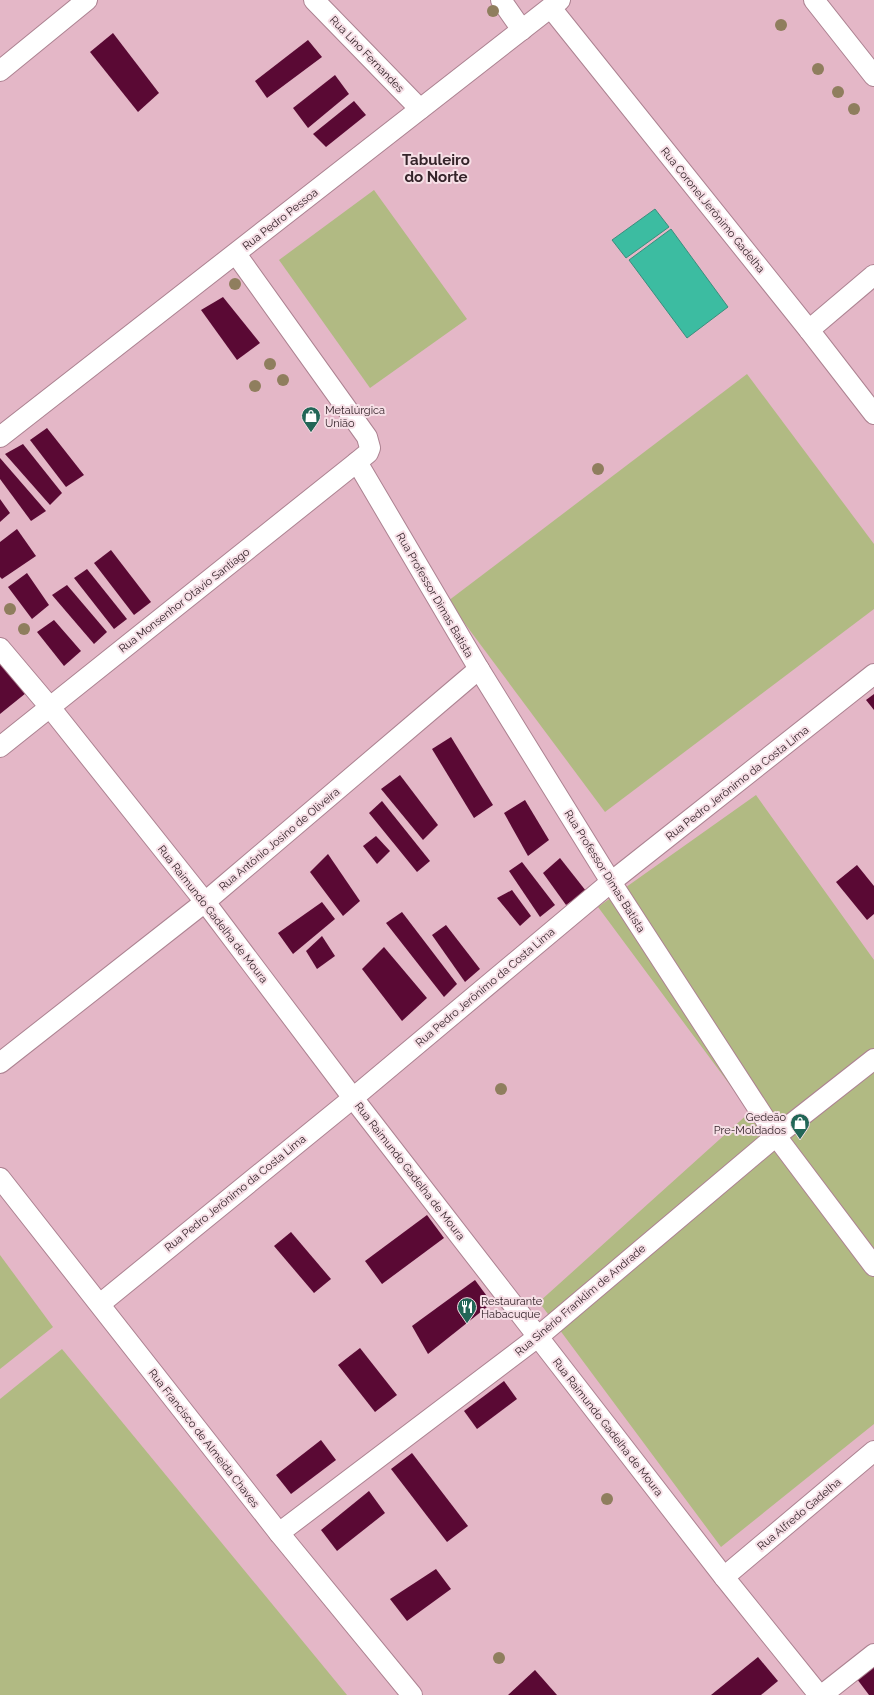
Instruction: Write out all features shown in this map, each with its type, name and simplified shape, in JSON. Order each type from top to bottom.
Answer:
[{"type":"street","points":[[0,71],[87,0]]},
{"type":"street","name":"Rua Lino Fernandes","points":[[314,0],[420,108]]},
{"type":"street","points":[[501,0],[522,30]]},
{"type":"street","points":[[814,0],[874,76]]},
{"type":"street","name":"Rua Pedro Pessoa","points":[[0,437],[555,4]]},
{"type":"street","name":"Rua Coronel Jerônimo Gadelha","points":[[555,4],[874,414]]},
{"type":"street","name":"Rua Professor Dimas Batista","points":[[236,254],[367,437],[370,448],[362,457],[479,669],[611,882],[776,1136],[874,1266]]},
{"type":"street","points":[[809,330],[874,275]]},
{"type":"street","name":"Rua Monsenhor Otávio Santiago","points":[[0,747],[49,706],[362,457]]},
{"type":"street","name":"Rua Raimundo Gadelha de Moura","points":[[0,648],[49,706],[205,902],[353,1098],[724,1577],[821,1695]]},
{"type":"street","name":"Rua Antônio Josino de Oliveira","points":[[0,1063],[205,902],[479,669]]},
{"type":"street","name":"Rua Pedro Jerônimo da Costa Lima","points":[[100,1304],[353,1098],[611,882],[874,674]]},
{"type":"street","name":"Rua Sinério Franklim de Andrade","points":[[279,1533],[538,1336],[776,1136],[874,1059]]},
{"type":"street","name":"Rua Francisco de Almeida Chaves","points":[[0,1178],[279,1533],[412,1695]]},
{"type":"street","name":"Rua Alfredo Gadelha","points":[[724,1577],[874,1451]]},
{"type":"street","points":[[821,1695],[874,1654]]},
{"type":"shaded area","points":[[374,190],[467,319],[370,388],[279,260]]},
{"type":"shaded area","points":[[655,209],[669,227],[626,258],[612,240]]},
{"type":"shaded area","points":[[671,229],[728,307],[687,338],[629,260]]},
{"type":"shaded area","points":[[747,374],[874,544],[874,609],[605,812],[448,601]]},
{"type":"shaded area","points":[[756,795],[874,960],[874,1424],[721,1547],[539,1302],[750,1112],[598,907]]},
{"type":"shaded area","points":[[0,1255],[53,1327],[0,1369]]},
{"type":"shaded area","points":[[62,1349],[347,1695],[0,1695],[0,1399]]},
{"type":"building","points":[[113,33],[159,93],[138,112],[90,52]]},
{"type":"building","points":[[308,40],[322,57],[267,98],[255,81]]},
{"type":"building","points":[[335,75],[349,94],[308,128],[293,108]]},
{"type":"building","points":[[354,101],[366,115],[326,147],[313,134]]},
{"type":"building","points":[[223,297],[260,343],[237,360],[201,310]]},
{"type":"building","points":[[47,428],[84,475],[66,487],[30,440]]},
{"type":"building","points":[[23,444],[62,493],[50,505],[5,454]]},
{"type":"building","points":[[0,458],[46,511],[31,521],[0,479]]},
{"type":"building","points":[[0,499],[10,513],[0,522]]},
{"type":"building","points":[[17,529],[36,556],[2,579],[0,577],[0,542]]},
{"type":"building","points":[[111,550],[151,602],[134,615],[94,563]]},
{"type":"building","points":[[87,569],[127,619],[114,629],[74,578]]},
{"type":"building","points":[[27,573],[49,605],[32,619],[8,587]]},
{"type":"building","points":[[67,585],[107,632],[94,644],[52,595]]},
{"type":"building","points":[[54,620],[81,651],[64,666],[37,632]]},
{"type":"building","points":[[0,660],[26,693],[0,714]]},
{"type":"building","points":[[874,694],[874,710],[866,700]]},
{"type":"building","points":[[451,737],[493,805],[474,818],[432,749]]},
{"type":"building","points":[[400,775],[438,825],[423,840],[381,789]]},
{"type":"building","points":[[525,800],[549,840],[528,856],[504,813]]},
{"type":"building","points":[[382,801],[430,861],[417,872],[369,813]]},
{"type":"building","points":[[376,836],[390,851],[377,864],[363,846]]},
{"type":"building","points":[[328,854],[360,901],[343,916],[310,872]]},
{"type":"building","points":[[560,858],[586,891],[566,905],[543,873]]},
{"type":"building","points":[[522,862],[555,905],[540,917],[509,871]]},
{"type":"building","points":[[857,865],[874,886],[874,914],[867,920],[836,882]]},
{"type":"building","points":[[512,890],[531,916],[520,926],[497,898]]},
{"type":"building","points":[[322,902],[335,919],[293,954],[278,933]]},
{"type":"building","points":[[402,912],[457,984],[444,997],[386,923]]},
{"type":"building","points":[[446,925],[480,969],[465,982],[432,935]]},
{"type":"building","points":[[322,936],[335,956],[317,969],[306,951]]},
{"type":"building","points":[[384,947],[427,998],[402,1021],[362,969]]},
{"type":"building","points":[[427,1215],[444,1238],[382,1284],[365,1261]]},
{"type":"building","points":[[291,1232],[331,1279],[314,1293],[274,1246]]},
{"type":"building","points":[[475,1280],[492,1303],[428,1354],[412,1326]]},
{"type":"building","points":[[360,1348],[397,1395],[375,1412],[338,1365]]},
{"type":"building","points":[[504,1381],[517,1399],[477,1429],[464,1411]]},
{"type":"building","points":[[321,1440],[336,1460],[291,1494],[276,1475]]},
{"type":"building","points":[[412,1453],[468,1526],[447,1542],[391,1469]]},
{"type":"building","points":[[369,1491],[385,1513],[337,1551],[321,1530]]},
{"type":"building","points":[[436,1569],[451,1589],[407,1621],[390,1599]]},
{"type":"building","points":[[758,1657],[778,1681],[761,1695],[711,1695]]},
{"type":"building","points":[[874,1664],[874,1695],[869,1695],[857,1679]]},
{"type":"building","points":[[535,1670],[557,1695],[508,1695]]},
{"type":"place","name":"Metalúrgica União","points":[[311,433]]},
{"type":"place","name":"Gedeão Pre-Moldados","points":[[800,1140]]},
{"type":"place","name":"Restaurante Habacuque","points":[[467,1324]]},
{"type":"district","name":"Tabuleiro do Norte","points":[[436,168]]}]
